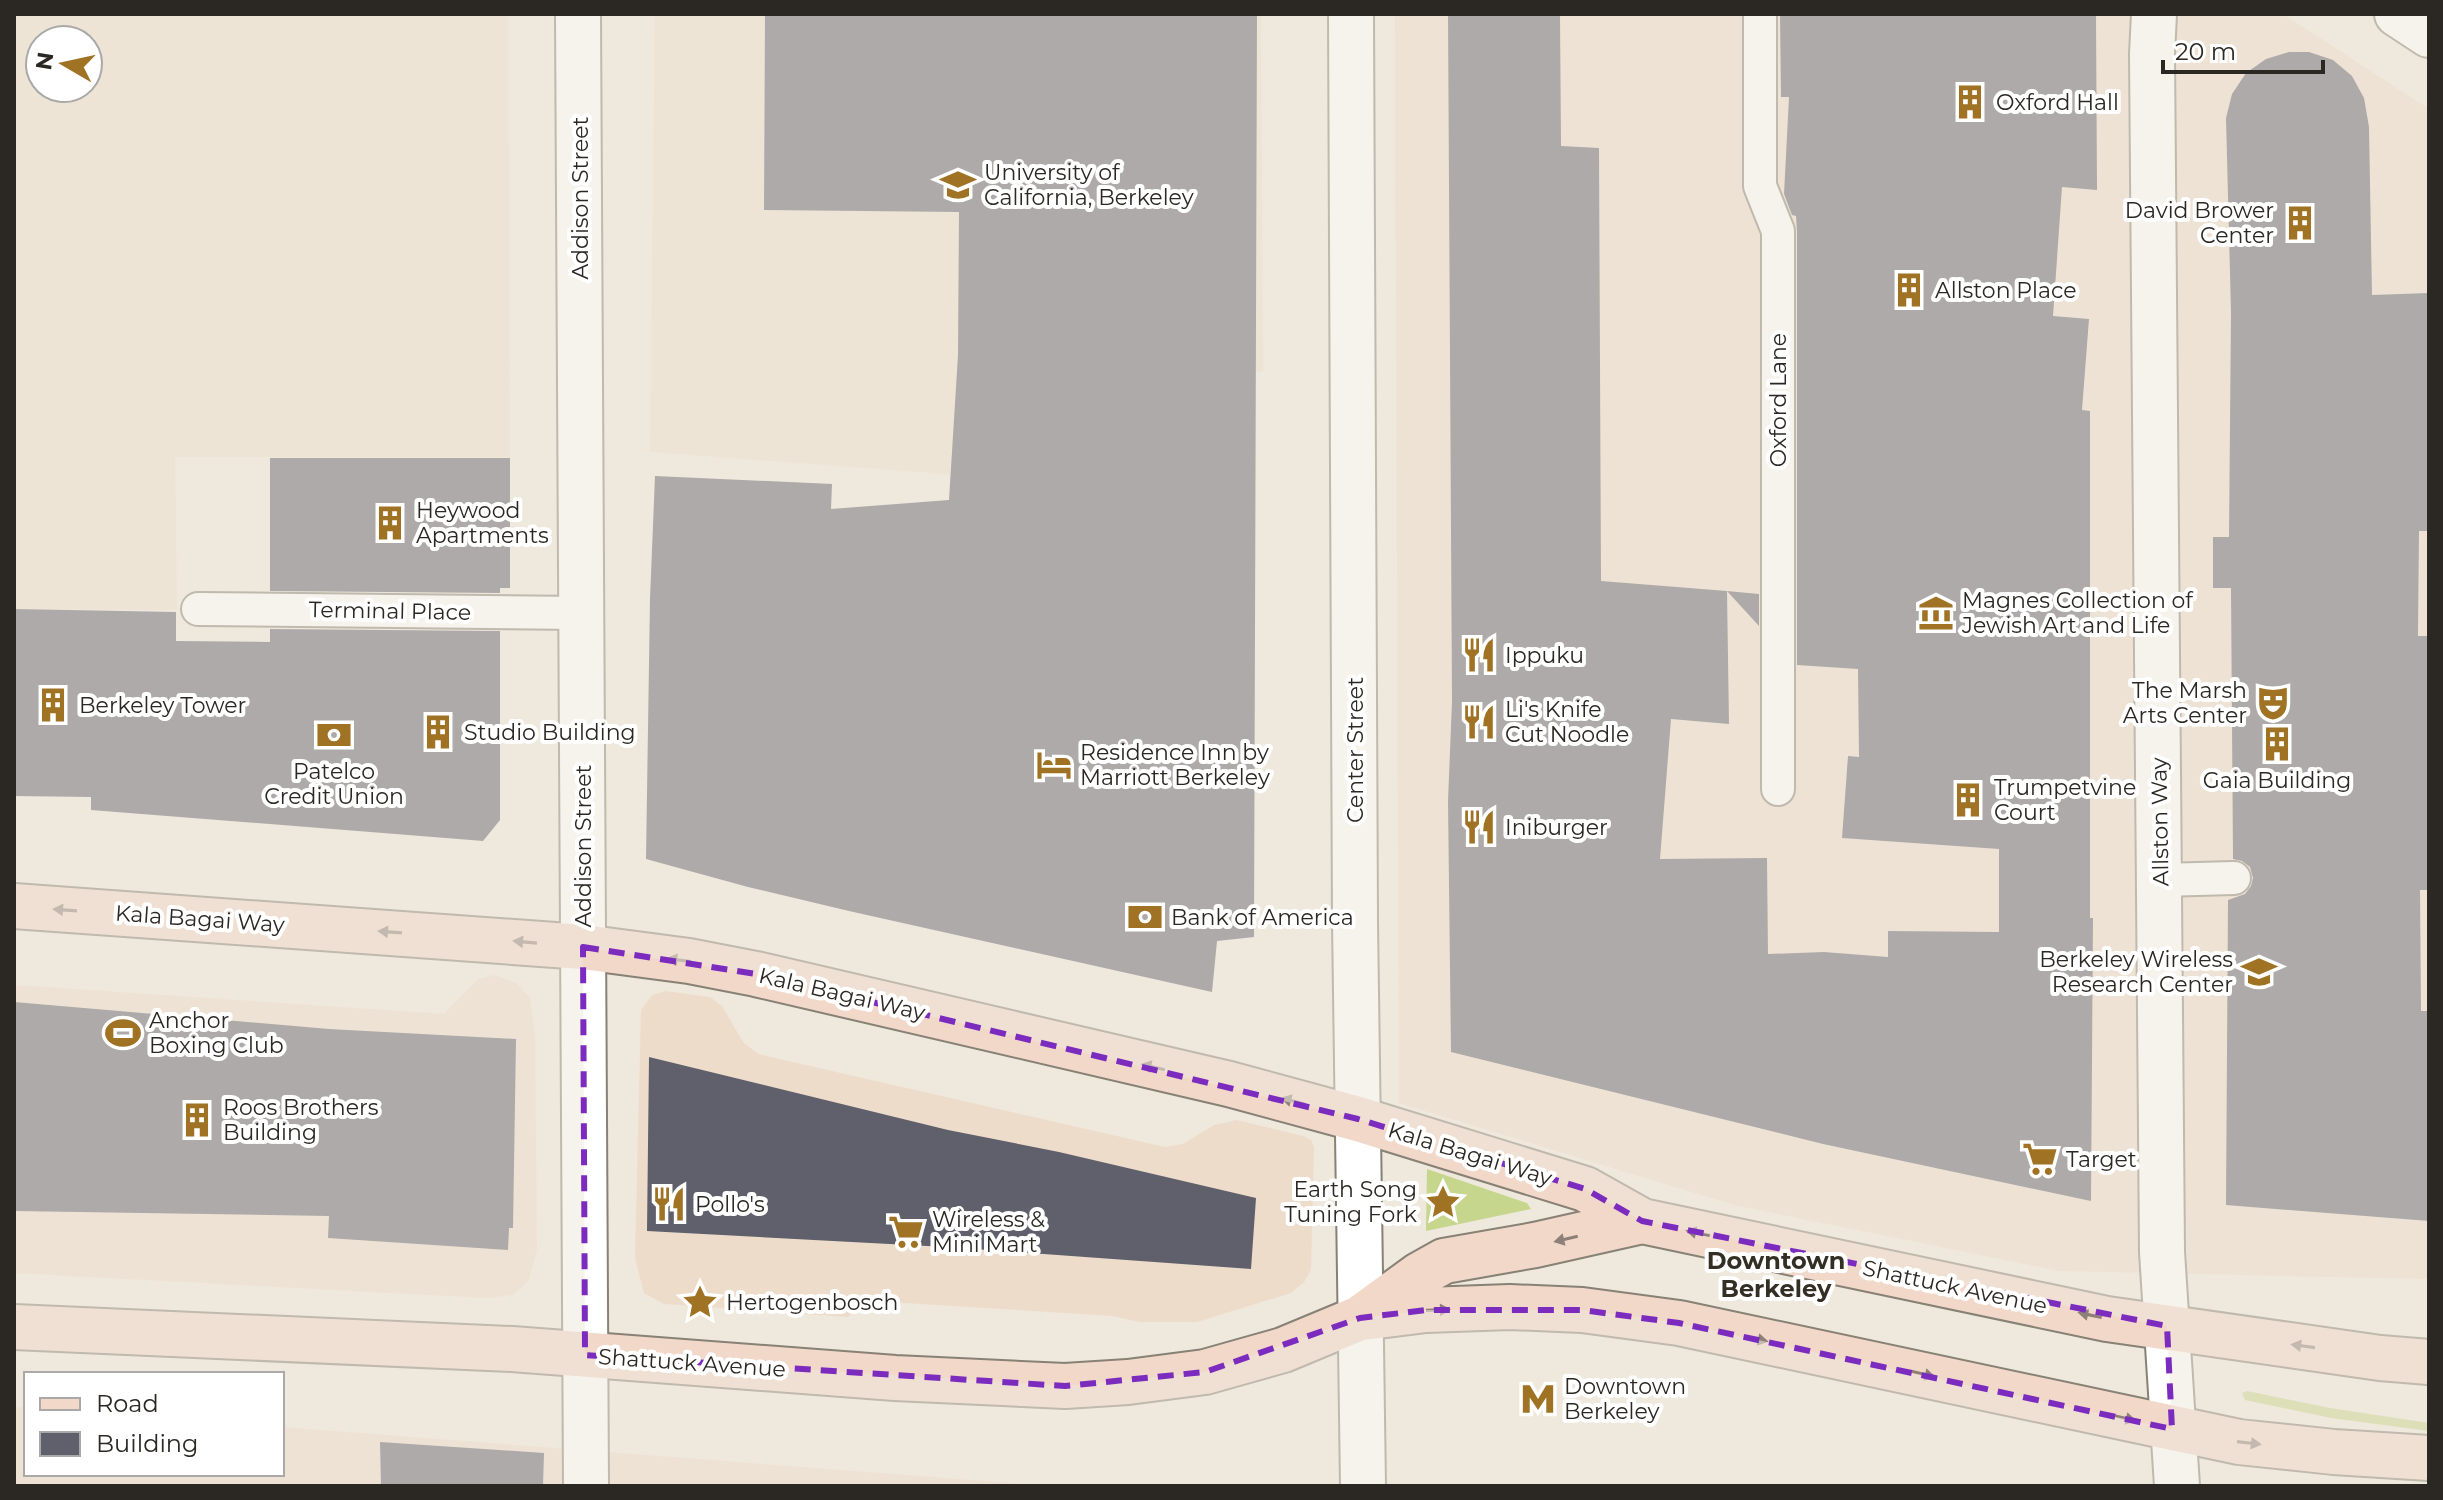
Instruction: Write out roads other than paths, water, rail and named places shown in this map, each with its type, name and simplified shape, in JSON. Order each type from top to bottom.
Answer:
[{"type":"main road","name":"Kala Bagai Way","points":[[14,906],[583,947],[689,961],[1229,1084],[1358,1119],[1585,1189],[1642,1221]]},
{"type":"main road","name":"Shattuck Avenue","points":[[14,1327],[512,1349],[881,1377],[1065,1386],[1128,1382],[1205,1372],[1283,1350],[1360,1318],[1419,1275],[1444,1261],[1642,1221],[2107,1319],[2380,1358],[2429,1362]]},
{"type":"main road","name":"Shattuck Avenue","points":[[1360,1318],[1426,1310],[1496,1308],[1596,1311],[1679,1323],[2239,1442],[2429,1458]]},
{"type":"street","name":"Addison Street","points":[[578,14],[586,1486]]},
{"type":"street","name":"Center Street","points":[[1351,14],[1363,1486]]},
{"type":"street","name":"Allston Way","points":[[2154,14],[2162,1252],[2177,1486]]},
{"type":"street","points":[[2397,14],[2429,35]]},
{"type":"lane","name":"Oxford Lane","points":[[1760,14],[1760,186],[1778,231],[1778,789]]},
{"type":"lane","name":"Terminal Place","points":[[198,609],[582,613]]},
{"type":"lane","points":[[2161,880],[2234,878]]},
{"type":"place","name":"Oxford Hall","points":[[1970,102]]},
{"type":"place","name":"University of California, Berkeley","points":[[958,185]]},
{"type":"place","name":"David Brower Center","points":[[2300,223]]},
{"type":"place","name":"Allston Place","points":[[1909,290]]},
{"type":"place","name":"Heywood Apartments","points":[[390,523]]},
{"type":"place","name":"Magnes Collection of Jewish Art and Life","points":[[1936,613]]},
{"type":"place","name":"Ippuku","points":[[1479,655]]},
{"type":"place","name":"The Marsh Arts Center","points":[[2273,703]]},
{"type":"place","name":"Berkeley Tower","points":[[53,705]]},
{"type":"place","name":"Li's Knife Cut Noodle","points":[[1479,722]]},
{"type":"place","name":"Studio Building","points":[[438,732]]},
{"type":"place","name":"Patelco Credit Union","points":[[334,735]]},
{"type":"place","name":"Gaia Building","points":[[2277,744]]},
{"type":"place","name":"Residence Inn by Marriott Berkeley","points":[[1054,765]]},
{"type":"place","name":"Trumpetvine Court","points":[[1968,800]]},
{"type":"place","name":"Iniburger","points":[[1479,827]]},
{"type":"place","name":"Bank of America","points":[[1145,917]]},
{"type":"place","name":"Berkeley Wireless Research Center","points":[[2259,972]]},
{"type":"place","name":"Anchor Boxing Club","points":[[123,1033]]},
{"type":"place","name":"Roos Brothers Building","points":[[197,1120]]},
{"type":"place","name":"Target","points":[[2040,1159]]},
{"type":"place","name":"Earth Song Tuning Fork","points":[[1443,1202]]},
{"type":"place","name":"Pollo's","points":[[669,1204]]},
{"type":"place","name":"Wireless & Mini Mart","points":[[906,1232]]},
{"type":"place","name":"Hertogenbosch","points":[[700,1302]]},
{"type":"place","name":"Downtown Berkeley","points":[[1538,1399]]},
{"type":"district","name":"Downtown Berkeley","points":[[1776,1274]]}]
